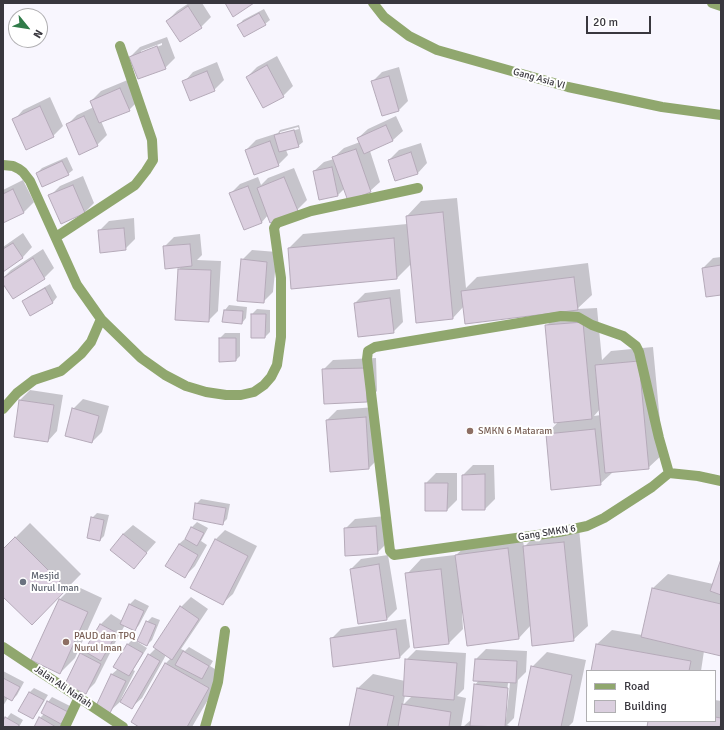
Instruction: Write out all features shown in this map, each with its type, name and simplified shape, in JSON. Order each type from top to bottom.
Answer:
[{"type":"street","name":"Gang Asia VI","points":[[373,3],[384,17],[409,36],[437,50],[582,90],[662,107],[721,116]]},
{"type":"street","points":[[712,3],[721,6]]},
{"type":"street","points":[[56,237],[135,185],[146,171],[152,160],[152,140],[120,46]]},
{"type":"street","points":[[3,165],[13,166],[26,176],[42,206],[77,285],[101,319],[141,358],[165,375],[186,386],[206,392],[226,395],[250,394],[264,385],[271,377],[277,365],[282,337],[281,278],[274,228],[277,223],[311,211],[418,188]]},
{"type":"street","name":"Gang SMKN 6","points":[[561,316],[578,316],[592,325],[623,336],[636,346],[639,352],[659,438],[669,473],[652,487],[604,518],[587,526],[559,532],[394,555],[390,551],[367,354],[368,351],[374,347],[561,316]]},
{"type":"street","points":[[3,409],[17,393],[34,380],[61,371],[81,354],[91,342],[101,319]]},
{"type":"street","points":[[669,473],[698,476],[721,481]]},
{"type":"street","points":[[205,727],[218,682],[225,631]]},
{"type":"street","name":"Jalan Ali Nafiah","points":[[3,648],[123,727]]},
{"type":"street","points":[[65,727],[78,697]]},
{"type":"building","points":[[225,3],[254,3],[233,17]]},
{"type":"building","points":[[188,6],[202,28],[180,42],[166,21]]},
{"type":"building","points":[[259,13],[266,25],[244,37],[237,25]]},
{"type":"building","points":[[157,46],[166,69],[138,79],[129,57]]},
{"type":"building","points":[[267,65],[284,97],[263,108],[246,77]]},
{"type":"building","points":[[207,71],[215,91],[190,101],[182,81]]},
{"type":"building","points":[[389,76],[399,111],[382,116],[371,81]]},
{"type":"building","points":[[120,88],[130,111],[99,123],[90,101]]},
{"type":"building","points":[[40,106],[54,137],[26,150],[12,119]]},
{"type":"building","points":[[84,116],[98,146],[79,155],[66,124]]},
{"type":"building","points":[[386,125],[393,141],[364,154],[357,138]]},
{"type":"building","points":[[294,130],[299,147],[279,152],[274,135]]},
{"type":"building","points":[[270,141],[279,166],[254,175],[245,150]]},
{"type":"building","points":[[356,149],[371,192],[348,201],[332,157]]},
{"type":"building","points":[[411,152],[418,174],[395,181],[388,160]]},
{"type":"building","points":[[62,161],[69,175],[42,187],[36,173]]},
{"type":"building","points":[[332,167],[338,196],[319,200],[313,171]]},
{"type":"building","points":[[284,177],[298,211],[270,223],[257,188]]},
{"type":"building","points":[[73,185],[85,213],[61,224],[48,195]]},
{"type":"building","points":[[248,186],[262,223],[244,230],[229,193]]},
{"type":"building","points":[[13,189],[24,213],[3,223],[3,194]]},
{"type":"building","points":[[443,212],[453,319],[416,323],[406,216]]},
{"type":"building","points":[[124,228],[126,250],[100,253],[98,230]]},
{"type":"building","points":[[394,238],[397,279],[291,289],[288,248]]},
{"type":"building","points":[[13,243],[23,258],[3,272],[3,249]]},
{"type":"building","points":[[190,244],[192,266],[165,269],[163,246]]},
{"type":"building","points":[[33,258],[45,279],[13,299],[3,284],[3,278]]},
{"type":"building","points":[[241,259],[267,262],[264,303],[237,301]]},
{"type":"building","points":[[721,265],[721,295],[706,297],[702,268]]},
{"type":"building","points":[[178,269],[211,270],[209,322],[175,320]]},
{"type":"building","points":[[574,277],[578,310],[465,324],[461,291]]},
{"type":"building","points":[[45,288],[53,303],[30,316],[22,301]]},
{"type":"building","points":[[390,298],[394,333],[358,337],[354,303]]},
{"type":"building","points":[[224,310],[243,311],[242,324],[222,322]]},
{"type":"building","points":[[251,314],[266,314],[265,338],[251,338]]},
{"type":"building","points":[[583,322],[592,419],[554,423],[545,325]]},
{"type":"building","points":[[219,338],[236,338],[236,361],[219,362]]},
{"type":"building","points":[[639,361],[649,469],[605,473],[595,365]]},
{"type":"building","points":[[366,368],[367,402],[324,404],[322,369]]},
{"type":"building","points":[[19,400],[54,405],[48,442],[14,437]]},
{"type":"building","points":[[72,408],[99,416],[92,443],[65,436]]},
{"type":"building","points":[[366,417],[369,469],[330,472],[326,420]]},
{"type":"building","points":[[595,429],[601,485],[551,490],[546,434]]},
{"type":"building","points":[[485,474],[485,510],[462,510],[462,475]]},
{"type":"building","points":[[425,483],[448,483],[447,511],[425,511]]},
{"type":"building","points":[[195,503],[226,508],[223,525],[193,519]]},
{"type":"building","points":[[91,517],[104,520],[100,541],[87,538]]},
{"type":"building","points":[[376,526],[378,554],[345,556],[344,528]]},
{"type":"building","points":[[191,527],[204,533],[197,546],[185,539]]},
{"type":"building","points":[[123,534],[147,553],[134,569],[110,550]]},
{"type":"building","points":[[15,537],[67,589],[32,625],[3,597],[3,549]]},
{"type":"building","points":[[215,539],[248,556],[223,605],[190,588]]},
{"type":"building","points":[[564,542],[574,641],[532,646],[523,546]]},
{"type":"building","points":[[179,544],[198,555],[185,578],[165,566]]},
{"type":"building","points":[[508,548],[519,639],[467,646],[455,555]]},
{"type":"building","points":[[721,559],[721,595],[710,591]]},
{"type":"building","points":[[379,564],[387,620],[358,624],[350,569]]},
{"type":"building","points":[[441,569],[449,644],[414,648],[405,573]]},
{"type":"building","points":[[652,588],[721,604],[721,656],[641,637]]},
{"type":"building","points":[[59,599],[88,612],[60,674],[31,660]]},
{"type":"building","points":[[129,604],[144,611],[135,631],[120,624]]},
{"type":"building","points":[[180,606],[199,619],[172,660],[153,647]]},
{"type":"building","points":[[146,621],[156,625],[147,646],[137,641]]},
{"type":"building","points":[[100,624],[117,633],[101,661],[84,651]]},
{"type":"building","points":[[396,629],[400,658],[333,667],[330,638]]},
{"type":"building","points":[[127,644],[143,653],[129,676],[113,667]]},
{"type":"building","points":[[596,644],[691,661],[689,670],[591,670]]},
{"type":"building","points":[[183,651],[209,666],[202,679],[175,665]]},
{"type":"building","points":[[80,653],[101,664],[86,694],[65,684]]},
{"type":"building","points":[[148,654],[160,661],[132,709],[120,702]]},
{"type":"building","points":[[405,659],[457,663],[454,700],[403,696]]},
{"type":"building","points":[[475,659],[517,661],[516,683],[473,681]]},
{"type":"building","points":[[165,663],[209,688],[187,727],[139,727],[131,722]]},
{"type":"building","points":[[531,666],[572,675],[561,727],[518,727]]},
{"type":"building","points":[[111,674],[126,681],[110,713],[96,706]]},
{"type":"building","points":[[3,678],[20,687],[12,701],[3,696]]},
{"type":"building","points":[[474,684],[508,688],[505,727],[470,726]]},
{"type":"building","points":[[357,688],[394,696],[387,727],[349,727]]},
{"type":"building","points":[[29,692],[44,700],[33,719],[18,711]]},
{"type":"building","points":[[47,701],[68,712],[61,724],[41,713]]},
{"type":"building","points":[[402,704],[451,712],[449,727],[398,727]]},
{"type":"building","points":[[5,717],[19,725],[18,727],[3,727]]},
{"type":"building","points":[[39,717],[56,727],[34,727]]},
{"type":"building","points":[[716,717],[721,718],[720,727],[647,727],[648,722],[716,722]]},
{"type":"place","name":"SMKN 6 Mataram","points":[[470,431]]},
{"type":"place","name":"Mesjid Nurul Iman","points":[[23,582]]},
{"type":"place","name":"PAUD dan TPQ Nurul Iman","points":[[66,642]]}]
